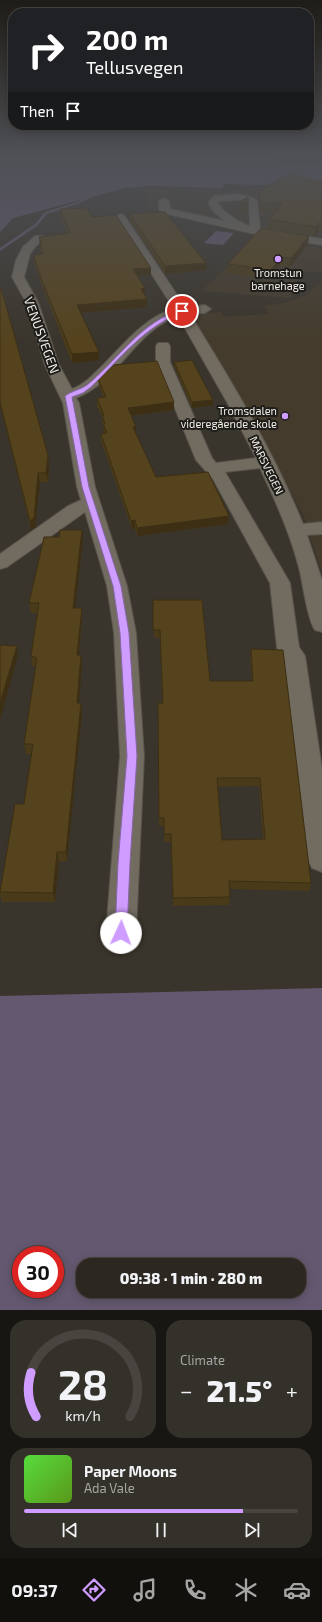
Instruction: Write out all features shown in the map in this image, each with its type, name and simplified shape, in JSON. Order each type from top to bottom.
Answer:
[{"type":"street","name":"MARSVEGEN","points":[[121,218],[170,290],[207,351],[267,462],[296,530],[311,572],[322,625]]},
{"type":"street","points":[[203,218],[250,230],[322,242]]},
{"type":"street","name":"VENUSVEGEN","points":[[39,238],[29,245],[18,272],[19,281],[32,302],[52,365],[68,396],[86,487],[117,586],[125,633],[132,756],[124,863],[121,933]]},
{"type":"street","points":[[68,396],[81,392],[89,386],[141,336],[170,315],[182,311],[205,309]]},
{"type":"street","points":[[163,346],[163,362],[204,460],[220,477],[280,582],[288,648],[294,656],[322,860]]},
{"type":"street","points":[[212,469],[267,462]]},
{"type":"street","points":[[0,563],[74,510],[91,502]]},
{"type":"street","points":[[296,530],[322,528]]},
{"type":"shaded area","points":[[0,218],[13,218],[0,232]]},
{"type":"shaded area","points":[[187,218],[322,218],[322,244],[240,231]]},
{"type":"shaded area","points":[[216,231],[234,233],[223,245],[204,243]]},
{"type":"shaded area","name":"Tromstun barnehage","points":[[254,240],[322,247],[322,272],[300,272],[290,298],[202,291]]},
{"type":"shaded area","name":"Tromsdalen videregående skole","points":[[322,281],[322,573],[303,514],[190,312],[205,309],[207,313],[221,312],[224,317],[269,314],[264,306],[280,304],[305,296]]},
{"type":"shaded area","points":[[322,988],[322,1310],[0,1310],[0,996]]},
{"type":"building","points":[[64,218],[118,218],[151,268],[133,269],[145,288],[141,289],[147,299],[77,305],[99,352],[72,354],[41,278],[34,255],[43,254],[40,244],[42,244],[39,237],[71,233]]},
{"type":"building","points":[[133,218],[170,218],[206,263],[165,266]]},
{"type":"building","points":[[322,218],[322,223],[319,223],[316,227],[269,219]]},
{"type":"building","points":[[261,228],[309,236],[291,258],[281,257],[271,270],[228,264]]},
{"type":"building","points":[[0,288],[48,455],[46,473],[38,473],[34,518],[30,521],[0,402]]},
{"type":"building","points":[[192,360],[213,400],[192,402],[174,362]]},
{"type":"building","points":[[157,361],[174,402],[128,408],[136,427],[133,427],[156,477],[208,472],[229,516],[137,528],[135,520],[131,521],[101,434],[107,433],[103,424],[105,424],[102,415],[104,415],[97,398],[106,397],[98,379],[114,365]]},
{"type":"building","points":[[60,530],[82,530],[73,608],[82,608],[77,655],[81,655],[77,703],[81,703],[66,852],[57,852],[53,893],[0,892],[15,804],[24,804],[33,744],[24,744],[37,658],[31,656],[39,603],[29,603],[44,537],[59,537]]},
{"type":"building","points":[[153,600],[202,600],[210,681],[253,681],[251,649],[283,650],[311,883],[229,881],[230,897],[173,898],[171,834],[164,834],[164,818],[159,818],[158,703],[163,703],[160,630],[153,630]],"holes":[[[217,778],[260,778],[265,839],[222,840]]]},
{"type":"building","points":[[0,645],[17,646],[0,703]]},
{"type":"waterway","points":[[0,250],[36,225],[42,218]]},
{"type":"place","name":"Tromstun barnehage","points":[[278,259]]},
{"type":"place","name":"Tromsdalen videregående skole","points":[[285,416]]},
{"type":"route","points":[[121,933],[124,863],[132,756],[125,633],[117,586],[104,541],[87,493],[71,403],[68,396],[81,392],[89,386],[141,336],[159,322],[173,313],[182,311]]}]
